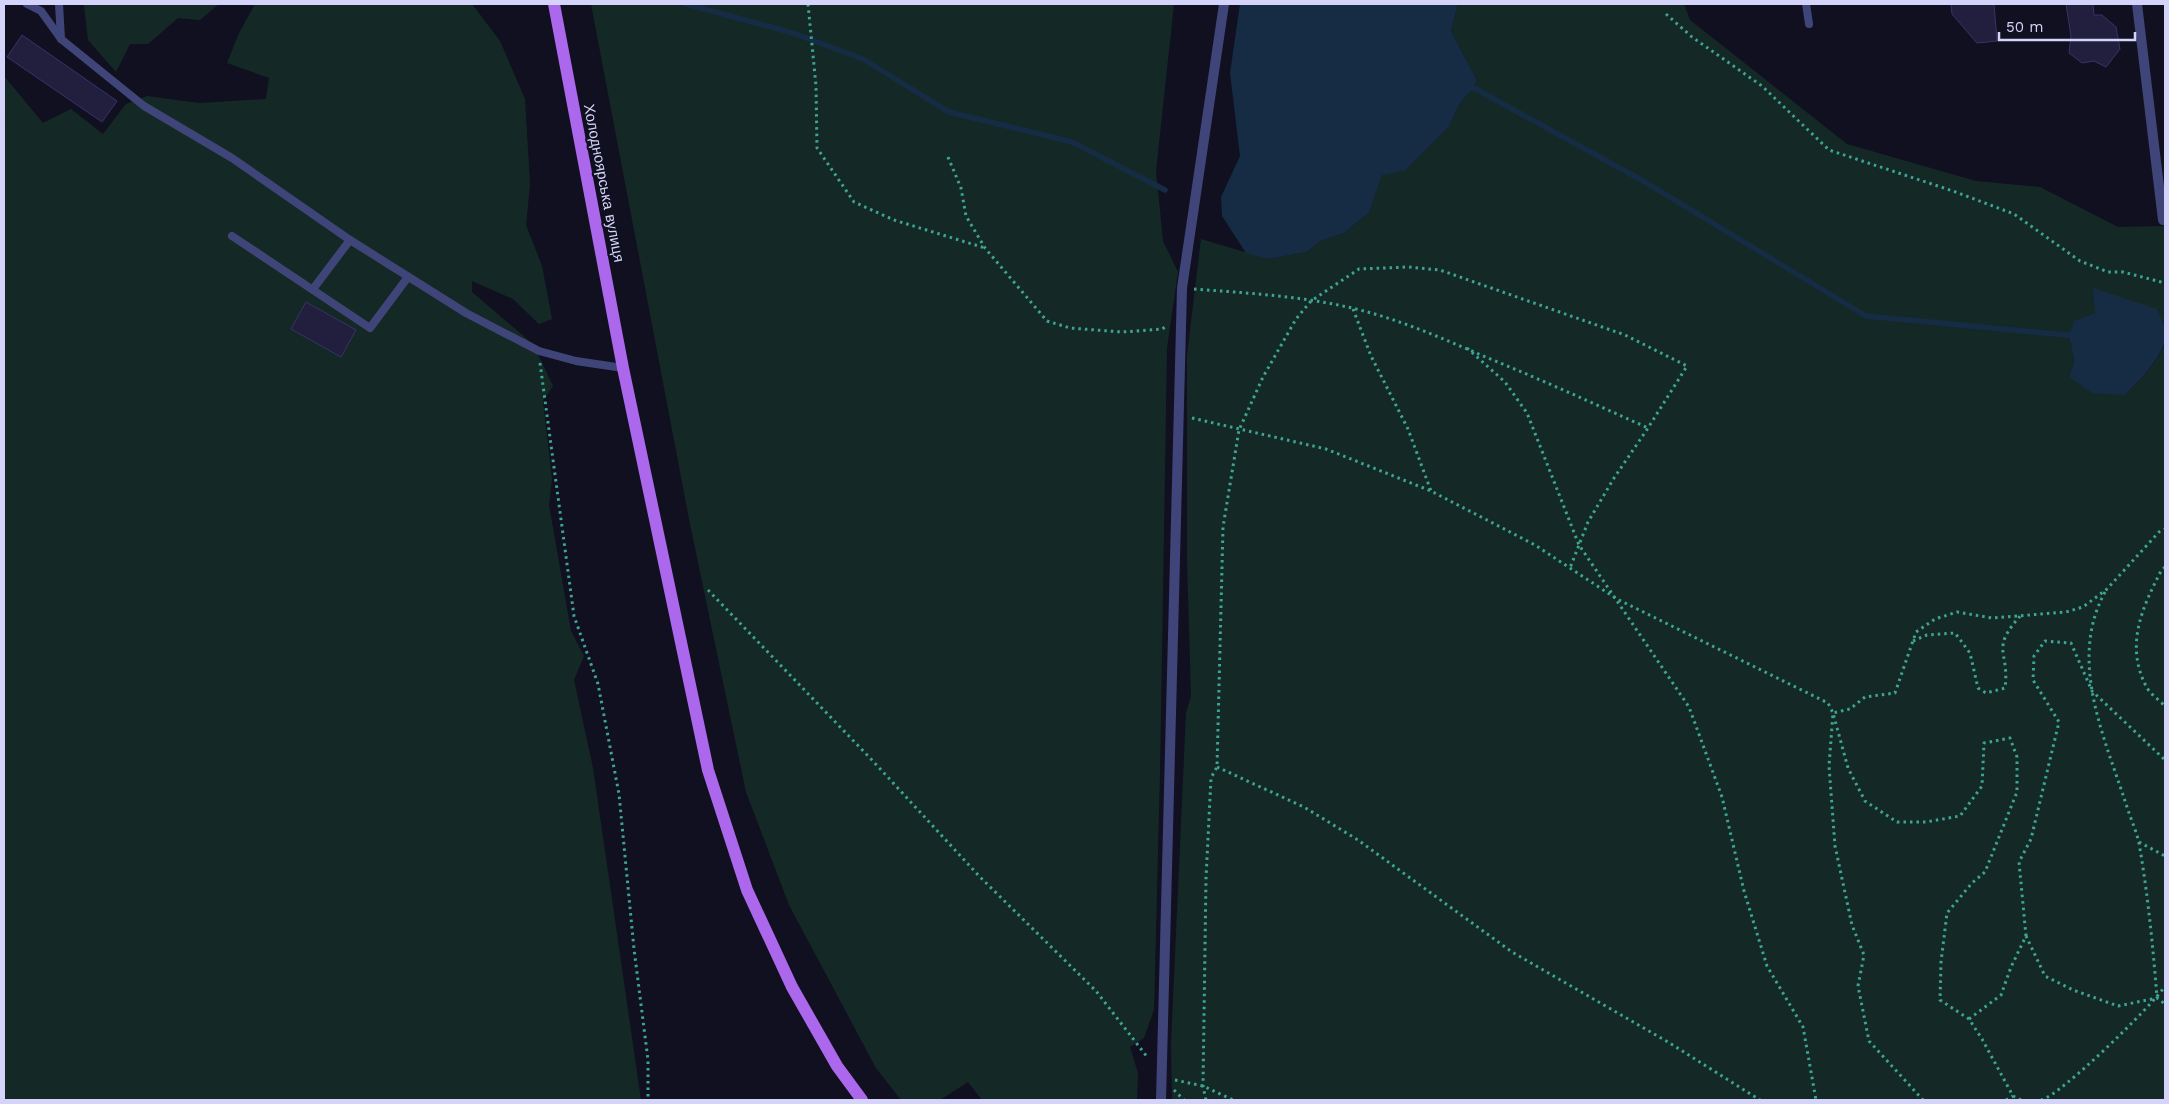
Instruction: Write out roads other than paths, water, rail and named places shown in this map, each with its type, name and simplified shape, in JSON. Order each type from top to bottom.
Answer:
[{"type":"main road","name":"Холодноярська вулиця","points":[[554,4],[623,368],[708,770],[746,890],[792,987],[837,1066],[862,1100]]},
{"type":"street","points":[[1161,1100],[1182,288],[1224,4]]},
{"type":"street","points":[[2136,4],[2164,222]]},
{"type":"lane","points":[[27,4],[40,10],[61,39],[144,106],[232,158],[350,240],[466,313],[539,351],[576,361],[623,368]]},
{"type":"lane","points":[[59,4],[61,39]]},
{"type":"lane","points":[[1806,4],[1809,24]]},
{"type":"lane","points":[[232,236],[370,328],[408,277]]},
{"type":"lane","points":[[313,289],[350,240]]},
{"type":"water","points":[[1240,4],[1458,4],[1451,31],[1477,80],[1474,88],[1460,103],[1449,127],[1405,171],[1382,175],[1369,213],[1344,233],[1320,241],[1307,252],[1268,259],[1246,253],[1222,216],[1221,197],[1240,156],[1230,73]]},
{"type":"water","points":[[2093,288],[2157,309],[2164,326],[2165,339],[2158,357],[2125,395],[2092,393],[2069,377],[2074,361],[2069,335],[2074,321],[2095,313]]},
{"type":"waterway","points":[[686,4],[793,33],[863,59],[949,112],[1072,142],[1165,190]]},
{"type":"waterway","points":[[1469,89],[1474,88],[1645,182],[1866,316],[2077,336]]}]
